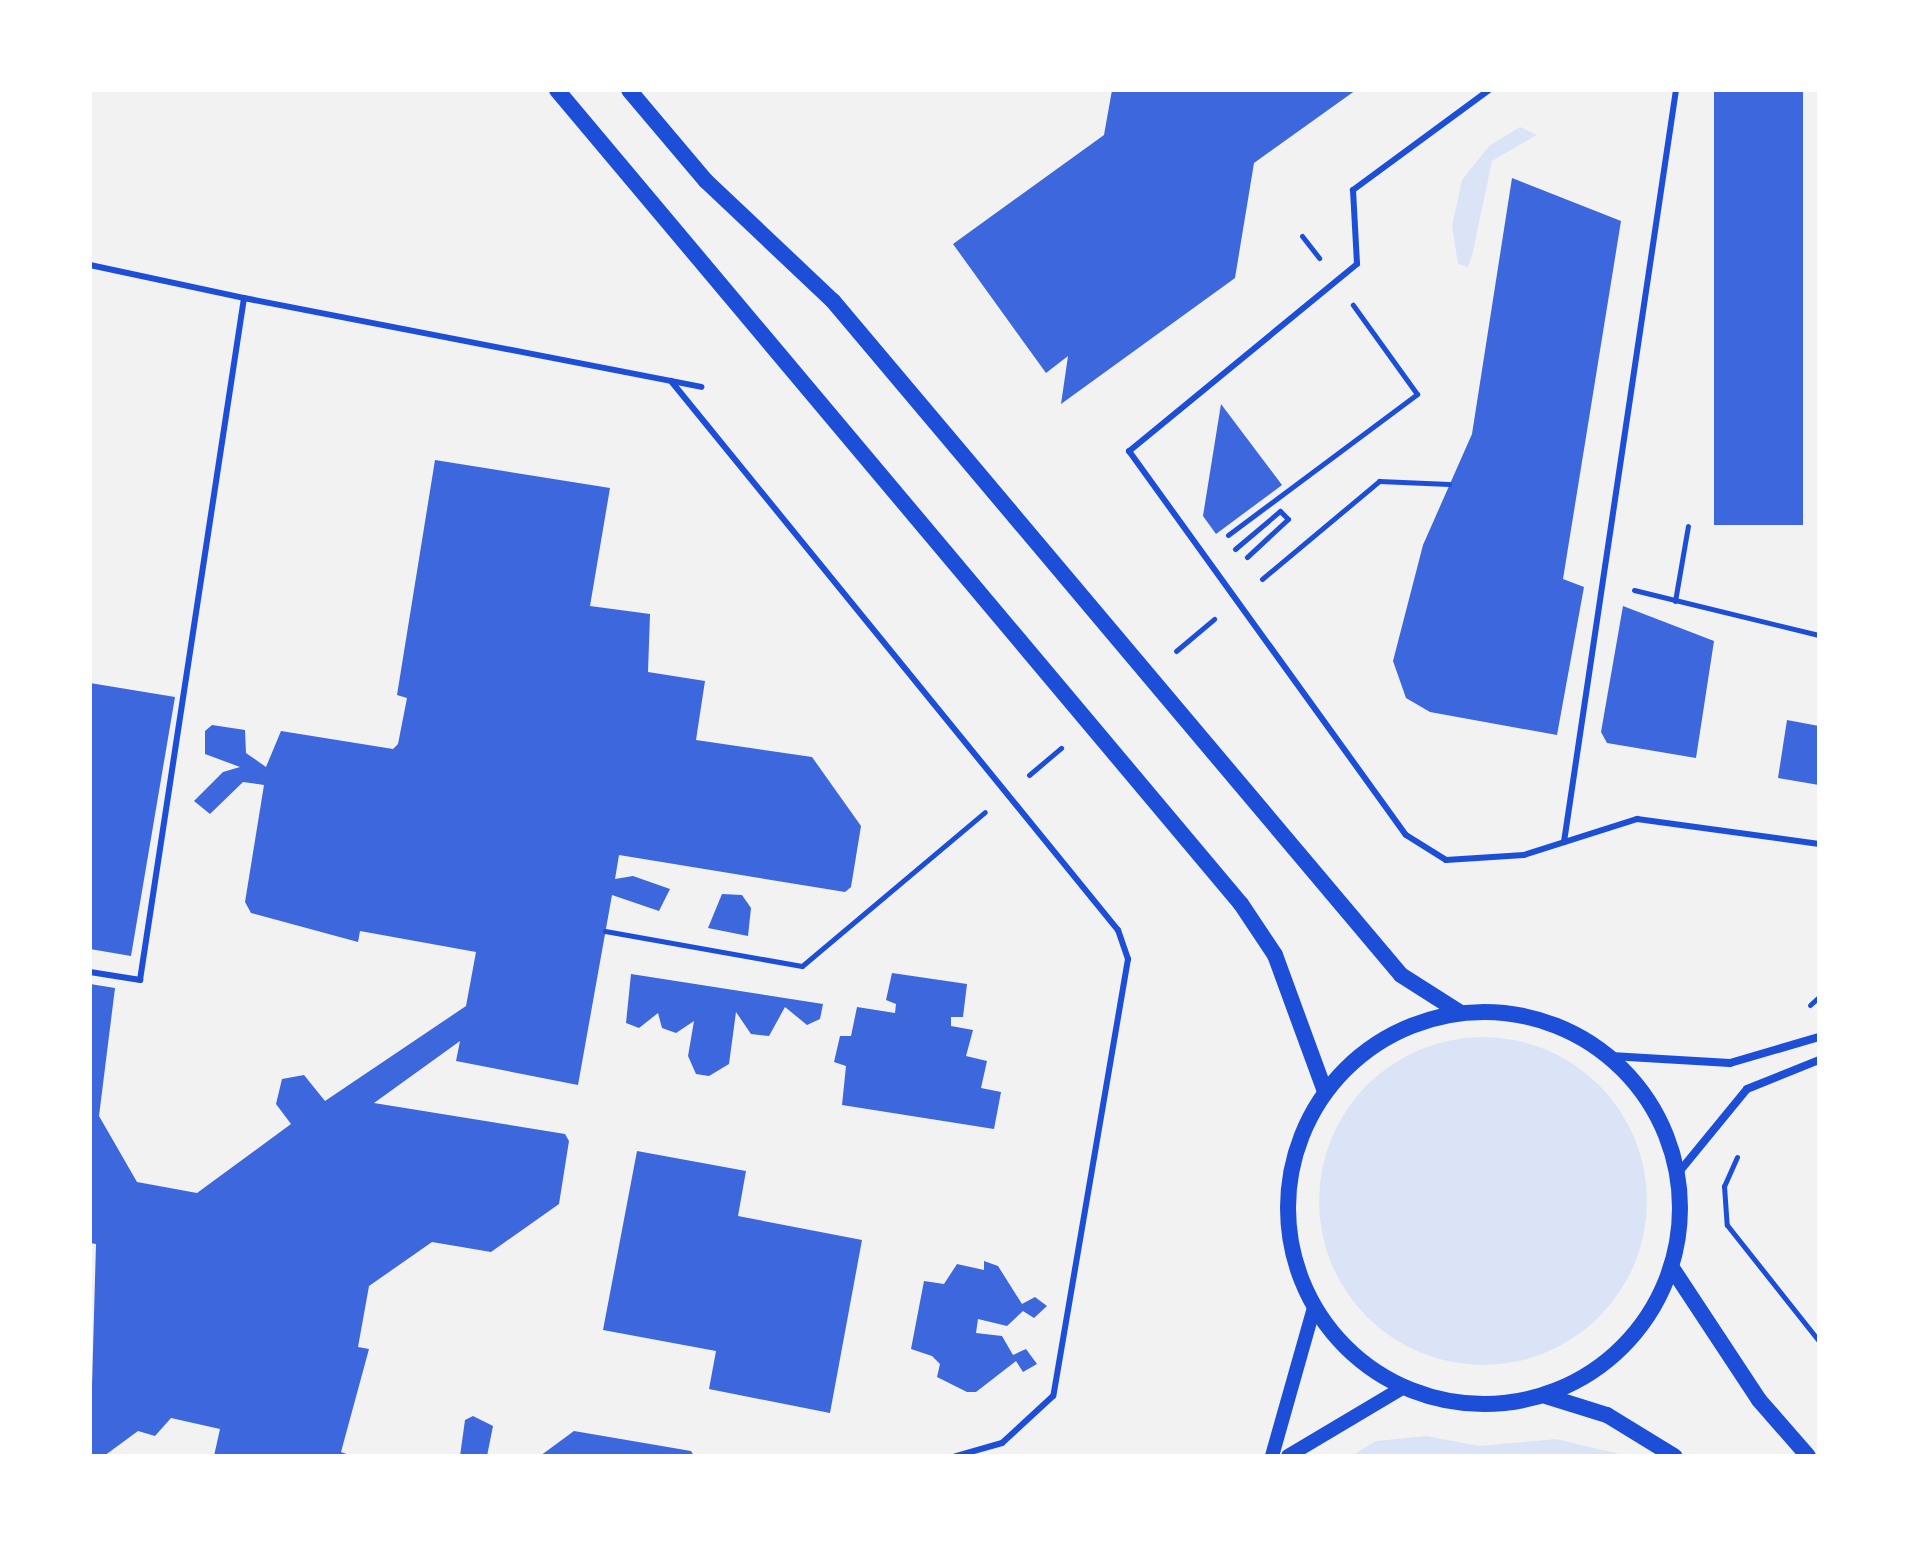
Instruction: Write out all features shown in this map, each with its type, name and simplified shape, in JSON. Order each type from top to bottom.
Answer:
[{"type":"main road","points":[[557,90],[1241,904],[1275,955],[1325,1092]]},
{"type":"main road","points":[[629,90],[706,181],[833,301],[1401,975],[1459,1012]]},
{"type":"main road","points":[[1459,1012],[1514,1012],[1566,1027],[1611,1056],[1656,1108],[1679,1172],[1682,1221],[1672,1268],[1645,1324],[1601,1367],[1546,1396],[1486,1405],[1402,1388],[1352,1355],[1314,1308],[1293,1255],[1288,1199],[1298,1142],[1325,1092],[1362,1053],[1396,1033],[1459,1012]]},
{"type":"main road","points":[[1672,1268],[1759,1400],[1808,1456]]},
{"type":"main road","points":[[1546,1396],[1607,1415],[1674,1456]]},
{"type":"street","points":[[1611,1056],[1730,1063],[1819,1037]]},
{"type":"street","points":[[1679,1172],[1747,1089],[1819,1060]]},
{"type":"street","points":[[1272,1456],[1314,1308]]},
{"type":"street","points":[[1288,1456],[1402,1388]]},
{"type":"lane","points":[[1489,90],[1353,190],[1357,264],[1129,451],[1406,835],[1446,860],[1524,855],[1637,819],[1819,844]]},
{"type":"lane","points":[[1564,842],[1676,90]]},
{"type":"lane","points":[[90,265],[701,387]]},
{"type":"lane","points":[[90,972],[140,980],[244,298]]},
{"type":"lane","points":[[671,381],[1118,930],[1128,959],[1053,1396],[1002,1443],[956,1456]]},
{"type":"path","points":[[1252,562],[1245,555],[1288,519],[1280,511],[1229,554],[1221,541],[1417,394],[1336,282]]},
{"type":"path","points":[[1253,587],[1379,481],[1449,484]]},
{"type":"path","points":[[1675,601],[1688,526]]},
{"type":"path","points":[[1259,570],[1265,576]]},
{"type":"path","points":[[1605,583],[1819,635]]},
{"type":"path","points":[[1168,658],[1229,607]]},
{"type":"path","points":[[1021,781],[1070,740]]},
{"type":"path","points":[[605,931],[802,966],[997,802]]},
{"type":"path","points":[[1781,1047],[1772,1023],[1819,997]]},
{"type":"path","points":[[1746,1144],[1724,1186],[1727,1225],[1819,1341]]},
{"type":"shaded area","points":[[1520,127],[1537,135],[1492,161],[1472,256],[1468,267],[1458,264],[1452,226],[1462,180],[1489,146]]},
{"type":"shaded area","points":[[1483,1037],[1515,1040],[1546,1050],[1574,1065],[1599,1085],[1619,1110],[1634,1138],[1644,1169],[1647,1201],[1644,1233],[1634,1264],[1619,1292],[1599,1317],[1574,1337],[1546,1352],[1515,1362],[1483,1365],[1451,1362],[1420,1352],[1392,1337],[1367,1317],[1347,1292],[1332,1264],[1322,1233],[1319,1201],[1322,1169],[1332,1138],[1347,1110],[1367,1085],[1392,1065],[1420,1050],[1451,1040]]},
{"type":"shaded area","points":[[1426,1436],[1480,1446],[1556,1439],[1628,1456],[1351,1456],[1376,1441]]},
{"type":"building","points":[[1112,90],[1356,90],[1254,163],[1235,278],[1061,404],[1068,356],[1046,373],[953,244],[1104,135]]},
{"type":"building","points":[[1714,90],[1803,90],[1803,525],[1714,525]]},
{"type":"building","points":[[1512,178],[1621,221],[1563,579],[1584,587],[1557,735],[1430,712],[1406,698],[1393,661],[1423,545],[1472,434]]},
{"type":"building","points":[[1221,404],[1282,485],[1216,534],[1203,516]]},
{"type":"building","points":[[435,460],[610,488],[590,606],[650,614],[648,672],[705,681],[696,740],[812,757],[861,826],[851,887],[845,892],[619,855],[615,879],[633,876],[670,889],[659,911],[612,895],[578,1085],[456,1061],[460,1041],[374,1103],[565,1134],[569,1141],[559,1204],[491,1252],[432,1242],[369,1286],[358,1347],[369,1349],[341,1452],[352,1456],[214,1456],[220,1429],[171,1418],[155,1436],[138,1431],[104,1456],[90,1456],[96,1244],[90,1243],[90,984],[115,988],[99,1116],[137,1182],[197,1193],[291,1124],[276,1104],[282,1079],[304,1075],[325,1101],[466,1006],[476,952],[360,931],[358,942],[251,913],[245,902],[264,785],[243,782],[210,814],[194,801],[223,772],[240,767],[205,754],[205,731],[212,725],[245,730],[246,753],[266,767],[281,731],[393,749],[398,744],[407,698],[397,695]]},
{"type":"building","points":[[1623,606],[1714,641],[1696,758],[1607,743],[1601,732]]},
{"type":"building","points":[[90,683],[175,697],[131,956],[90,949]]},
{"type":"building","points":[[1787,720],[1819,726],[1819,785],[1778,778]]},
{"type":"building","points":[[722,894],[742,895],[751,908],[748,936],[708,928]]},
{"type":"building","points":[[892,973],[967,984],[963,1017],[951,1017],[951,1026],[973,1030],[966,1056],[987,1061],[981,1088],[1001,1092],[994,1129],[842,1105],[846,1066],[834,1062],[840,1036],[851,1036],[857,1007],[895,1013],[896,1004],[886,1000]]},
{"type":"building","points":[[631,974],[823,1004],[820,1019],[807,1025],[785,1007],[769,1036],[751,1034],[736,1012],[729,1064],[709,1076],[696,1074],[688,1056],[694,1021],[676,1033],[662,1028],[658,1013],[639,1028],[626,1023]]},
{"type":"building","points":[[637,1151],[746,1171],[738,1216],[862,1240],[830,1413],[709,1389],[716,1351],[603,1330]]},
{"type":"building","points":[[984,1261],[998,1266],[1022,1304],[1035,1297],[1047,1306],[1034,1318],[1023,1311],[1007,1326],[978,1319],[976,1333],[1002,1336],[1013,1355],[1026,1349],[1037,1364],[1023,1372],[1016,1361],[976,1392],[967,1392],[937,1377],[940,1364],[932,1356],[911,1349],[924,1281],[944,1284],[957,1264],[984,1270]]},
{"type":"building","points":[[473,1416],[493,1426],[487,1456],[460,1456],[465,1420]]},
{"type":"building","points":[[574,1431],[691,1451],[694,1456],[540,1456]]}]
